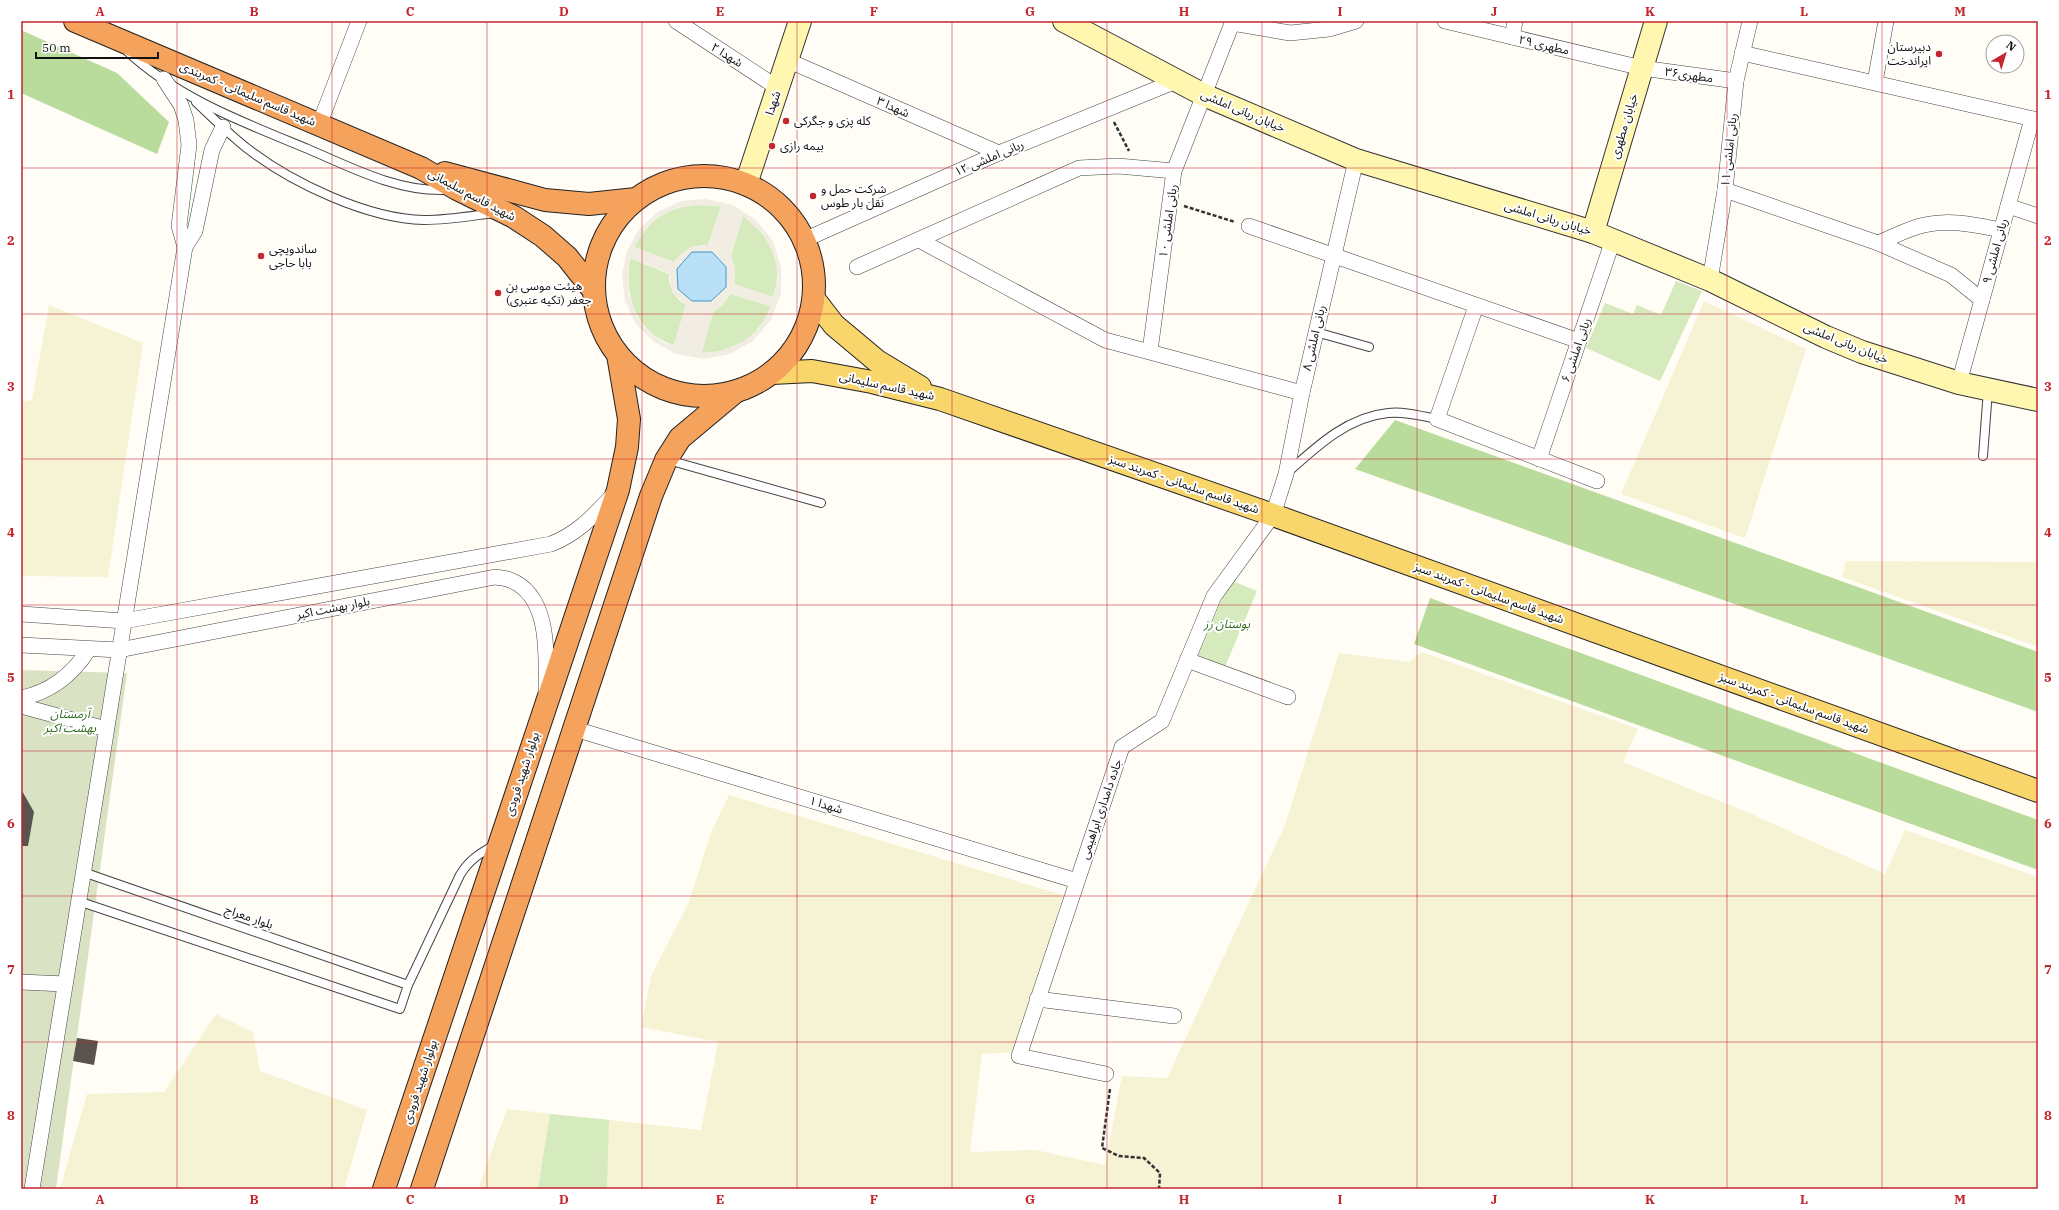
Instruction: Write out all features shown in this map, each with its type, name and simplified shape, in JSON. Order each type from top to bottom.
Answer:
[{"type":"highway","name":"شهید قاسم سلیمانی - کمربندی","points":[[75,21],[421,168]]},
{"type":"highway","name":"شهید قاسم سلیمانی","points":[[421,168],[457,189],[501,211],[543,236],[567,257],[594,291]]},
{"type":"highway","name":"شهید قاسم سلیمانی","points":[[421,168],[494,185],[545,200],[589,204],[636,199]]},
{"type":"highway","points":[[689,177],[718,177],[746,184],[770,198],[790,217],[804,240],[813,269],[814,299],[807,327],[792,352],[772,373],[755,384],[735,392],[703,396],[671,391],[642,377],[618,355],[601,325],[594,291],[596,265],[604,240],[617,218],[636,199],[661,184],[689,177]]},
{"type":"highway","name":"بولوار شهید فرودی","points":[[384,1189],[618,490],[627,447],[629,420],[618,355]]},
{"type":"highway","points":[[422,1189],[651,496],[666,460],[680,438],[735,392]]},
{"type":"main road","name":"شهید قاسم سلیمانی","points":[[814,299],[834,325],[877,362],[940,399]]},
{"type":"main road","name":"شهید قاسم سلیمانی","points":[[772,373],[812,371],[872,382],[940,399]]},
{"type":"main road","name":"شهید قاسم سلیمانی - کمربند سبز","points":[[940,399],[1273,515],[2038,791]]},
{"type":"street","points":[[319,125],[359,21]]},
{"type":"street","name":"شهدا ۲","points":[[676,21],[778,88]]},
{"type":"street","name":"شهدا","points":[[746,184],[800,21]]},
{"type":"street","name":"خیابان ربانی املشی","points":[[1064,21],[1204,95],[1356,160],[1593,232],[1710,280],[1826,337],[1862,352],[1959,383],[2038,400]]},
{"type":"street","points":[[1233,22],[1290,33],[1329,29],[1356,21]]},
{"type":"street","name":"مطهری ۲۹","points":[[1445,21],[1642,68]]},
{"type":"street","points":[[1512,37],[1515,21]]},
{"type":"street","name":"خیابان مطهری","points":[[1593,232],[1656,21]]},
{"type":"street","name":"ربانی املشی ۱۱","points":[[1710,280],[1725,190],[1736,81],[1750,21]]},
{"type":"street","points":[[1875,82],[1886,21]]},
{"type":"street","name":"ربانی املشی ۱۰","points":[[1150,351],[1174,171],[1233,22]]},
{"type":"street","points":[[1742,53],[1875,82],[2035,120]]},
{"type":"street","name":"شهدا ۳","points":[[787,60],[999,153]]},
{"type":"street","name":"مطهری۳۶","points":[[1642,68],[1736,81]]},
{"type":"street","points":[[164,79],[181,105],[186,120],[189,145],[179,226],[185,247]]},
{"type":"street","name":"ربانی املشی ۱۲","points":[[804,240],[999,153],[1176,80]]},
{"type":"street","name":"ربانی املشی ۹","points":[[1959,383],[2001,230],[2035,120]]},
{"type":"street","points":[[32,1189],[185,247],[195,231],[212,150],[223,128]]},
{"type":"street","name":"ربانی املشی ۸","points":[[1273,515],[1286,474],[1302,393],[1356,160]]},
{"type":"street","points":[[857,267],[1079,168],[1118,166],[1174,171]]},
{"type":"street","points":[[1725,190],[1878,243],[1951,275],[1982,300]]},
{"type":"street","points":[[2008,206],[2038,216]]},
{"type":"street","points":[[1878,243],[1924,225],[1950,222],[1965,222],[2001,230]]},
{"type":"street","points":[[1249,226],[1579,341]]},
{"type":"street","points":[[919,240],[1105,340],[1302,393]]},
{"type":"street","name":"ربانی املشی ۶","points":[[1539,459],[1613,240]]},
{"type":"street","points":[[1476,306],[1437,419],[1597,481]]},
{"type":"street","name":"بلوار بهشت اکبر","points":[[21,614],[124,621],[551,544],[566,538],[580,529],[618,490]]},
{"type":"street","name":"جاده دامداری ابراهیمی","points":[[1106,1074],[1019,1056],[1122,747],[1162,721],[1214,596],[1273,515]]},
{"type":"street","name":"بلوار بهشت اکبر","points":[[21,645],[119,650],[495,577],[510,580],[524,589],[540,611],[546,638],[546,702]]},
{"type":"street","points":[[21,698],[33,696],[56,684],[79,665],[89,649]]},
{"type":"street","points":[[1187,660],[1288,697]]},
{"type":"street","points":[[21,706],[106,729]]},
{"type":"street","name":"شهدا ۱","points":[[575,729],[1077,880]]},
{"type":"street","points":[[21,982],[65,984]]},
{"type":"street","points":[[1037,999],[1174,1016]]},
{"type":"lane","points":[[114,38],[139,62],[164,79],[187,94],[237,120],[376,177],[418,189],[457,189]]},
{"type":"lane","points":[[187,94],[248,149],[278,169],[337,199],[392,217],[423,220],[456,219],[501,211]]},
{"type":"lane","points":[[1316,332],[1369,347]]},
{"type":"lane","points":[[1983,456],[1988,390]]},
{"type":"lane","points":[[1286,474],[1323,441],[1358,420],[1389,413],[1407,414],[1437,419]]},
{"type":"lane","points":[[666,460],[822,503]]},
{"type":"lane","points":[[78,901],[400,1009],[408,985],[460,874],[468,863],[479,854],[499,842]]},
{"type":"lane","name":"بلوار معراج","points":[[83,872],[408,985]]},
{"type":"path","points":[[1108,108],[1137,168]]},
{"type":"path","points":[[1170,202],[1249,226]]},
{"type":"path","points":[[1106,1074],[1110,1090],[1102,1148],[1119,1156],[1144,1158],[1160,1173],[1159,1189]]},
{"type":"shaded area","points":[[706,199],[733,205],[756,220],[773,241],[781,267],[781,294],[771,320],[753,341],[730,354],[703,359],[676,354],[654,342],[636,324],[625,301],[622,276],[627,251],[639,229],[658,212],[681,201]],"holes":[[[696,205],[721,206],[708,245],[691,247],[682,253],[674,262],[634,247],[647,227],[657,218],[677,208]],[[743,216],[763,234],[775,256],[778,280],[773,297],[734,284],[735,268],[731,255]],[[630,258],[669,273],[672,292],[686,305],[674,345],[663,342],[652,334],[644,327],[637,317],[629,295],[628,271]],[[730,294],[770,306],[768,314],[759,329],[742,342],[720,351],[702,353],[713,312],[723,305]]]},
{"type":"shaded area","points":[[1704,301],[1806,349],[1745,538],[1621,494]]},
{"type":"shaded area","points":[[49,305],[143,343],[108,577],[21,576],[21,402],[32,400]]},
{"type":"shaded area","points":[[1846,561],[2038,562],[2038,647],[1842,577]]},
{"type":"shaded area","points":[[1422,652],[1638,729],[1623,762],[1747,812],[1885,874],[1905,830],[2038,877],[2038,1189],[478,1189],[507,1109],[701,1130],[718,1042],[641,1027],[651,976],[689,902],[711,832],[729,795],[1063,895],[1017,1052],[982,1054],[970,1152],[1036,1150],[1105,1165],[1122,1076],[1167,1078],[1285,825],[1339,653],[1409,662]]},
{"type":"shaded area","points":[[216,1014],[253,1032],[260,1071],[367,1110],[344,1189],[60,1189],[87,1094],[164,1092]]},
{"type":"green space","points":[[21,30],[117,73],[169,122],[157,154],[21,93]]},
{"type":"green space","points":[[696,205],[721,206],[708,245],[693,247],[685,251],[674,262],[634,247],[646,229],[659,217],[675,209]]},
{"type":"green space","points":[[743,216],[753,223],[761,232],[773,251],[777,273],[773,297],[734,284],[735,278],[731,255]]},
{"type":"green space","points":[[630,258],[669,274],[673,292],[686,305],[674,345],[650,332],[641,322],[635,311],[629,286]]},
{"type":"green space","points":[[1676,281],[1702,291],[1660,381],[1586,348],[1605,303],[1633,314],[1637,305],[1661,315]]},
{"type":"green space","points":[[730,294],[771,306],[760,326],[744,341],[725,350],[701,353],[713,312],[723,305]]},
{"type":"green space","points":[[1395,420],[2038,652],[2038,712],[1355,469]]},
{"type":"green space","name":"بوستان رز","points":[[1230,580],[1257,591],[1224,669],[1197,658]]},
{"type":"green space","points":[[1430,598],[2038,820],[2038,870],[1414,644]]},
{"type":"green space","name":"آرمستان بهشت اکبر","points":[[21,670],[127,673],[56,1189],[21,1189]]},
{"type":"green space","points":[[550,1114],[609,1120],[607,1189],[538,1189]]},
{"type":"water","points":[[692,252],[712,252],[726,267],[726,287],[711,301],[692,301],[678,289],[677,269]]},
{"type":"building","points":[[21,789],[34,812],[28,846],[21,846]]},
{"type":"building","points":[[77,1038],[98,1041],[94,1065],[73,1061]]},
{"type":"place","name":"دبیرستان ایراندخت","points":[[1939,54]]},
{"type":"place","name":"کله پزی و جگرکی","points":[[786,121]]},
{"type":"place","name":"بیمه رازی","points":[[772,146]]},
{"type":"place","name":"شرکت حمل و نقل بار طوس","points":[[813,196]]},
{"type":"place","name":"ساندویچی بابا حاجی","points":[[261,256]]},
{"type":"place","name":"هيئت موسی بن جعفر (تکیه عنبری)","points":[[498,293]]}]
